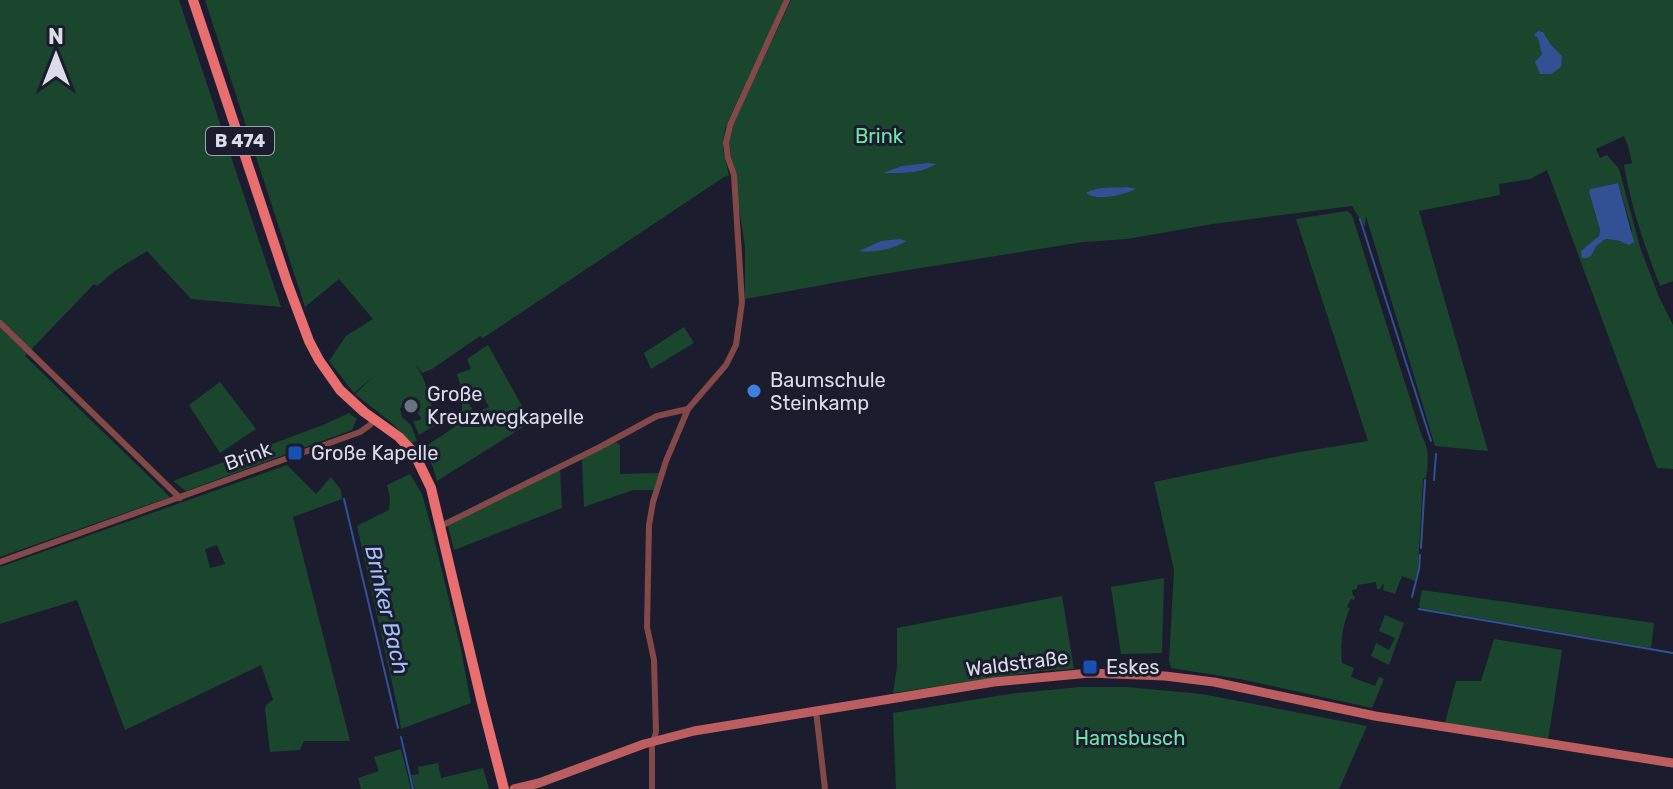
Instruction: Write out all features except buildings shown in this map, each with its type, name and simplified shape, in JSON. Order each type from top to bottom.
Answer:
[{"type":"main road","name":"B 474","points":[[193,0],[309,341],[340,390],[404,442],[420,461],[431,488],[504,789]]},
{"type":"street","points":[[652,789],[652,746],[656,732],[654,660],[647,627],[649,525],[666,461],[688,409],[726,365],[736,345],[742,302],[740,260],[734,175],[726,143],[730,125],[787,0]]},
{"type":"street","points":[[0,323],[180,498]]},
{"type":"street","points":[[441,526],[657,416],[688,409]]},
{"type":"street","name":"Brink","points":[[0,562],[360,432],[374,419]]},
{"type":"street","name":"Waldstraße","points":[[514,789],[539,783],[654,741],[694,731],[1032,677],[1080,673],[1137,674],[1214,682],[1375,716],[1673,763]]},
{"type":"street","points":[[816,711],[825,789]]},
{"type":"green space","points":[[0,0],[179,0],[281,307],[191,299],[147,251],[97,286],[94,284],[25,356],[170,497],[0,557]]},
{"type":"green space","points":[[205,0],[784,0],[725,128],[723,149],[729,176],[432,369],[422,373],[415,363],[424,380],[437,424],[419,435],[413,421],[421,417],[415,411],[418,401],[406,401],[400,408],[417,441],[411,443],[393,424],[355,394],[374,376],[354,393],[329,361],[346,336],[373,319],[339,279],[305,307]]},
{"type":"green space","name":"Brink","points":[[791,0],[1673,0],[1673,281],[1660,286],[1644,242],[1627,181],[1624,165],[1632,163],[1624,136],[1596,149],[1600,158],[1607,155],[1619,169],[1640,247],[1673,325],[1673,469],[1657,468],[1547,170],[1530,179],[1499,184],[1500,195],[1419,211],[1488,451],[1435,446],[1366,216],[1365,227],[1352,206],[1127,239],[1083,242],[745,299],[745,247],[727,137]],"holes":[[[1618,183],[1632,230],[1625,242],[1606,239],[1594,248],[1581,251],[1599,237],[1600,230],[1589,192],[1591,189]]]},
{"type":"green space","points":[[1347,211],[1352,215],[1428,457],[1426,478],[1423,479],[1415,581],[1402,576],[1395,594],[1383,590],[1383,584],[1377,589],[1376,582],[1357,585],[1357,589],[1352,590],[1354,600],[1351,599],[1347,607],[1350,608],[1342,635],[1342,663],[1354,668],[1351,677],[1375,686],[1379,677],[1384,679],[1372,708],[1240,679],[1171,668],[1174,570],[1154,482],[1368,441],[1296,219]]},
{"type":"green space","points":[[684,327],[694,343],[651,369],[644,353]]},
{"type":"green space","points":[[488,345],[531,422],[437,481],[422,449],[459,424],[462,404],[468,402],[474,413],[489,407],[482,394],[474,392],[460,399],[455,390],[461,387],[457,374],[471,369],[467,359]]},
{"type":"green space","points":[[220,382],[256,429],[220,453],[189,405]]},
{"type":"green space","points":[[349,413],[357,419],[352,430],[186,491],[173,481],[323,425]]},
{"type":"green space","points":[[616,442],[620,445],[620,474],[660,473],[654,490],[633,490],[584,507],[582,459]]},
{"type":"green space","points":[[287,465],[316,494],[331,477],[341,490],[342,499],[293,517],[350,741],[304,741],[300,750],[270,752],[265,709],[273,700],[261,665],[125,730],[77,600],[0,624],[0,567]],"holes":[[[217,545],[225,564],[210,568],[205,549]]]},
{"type":"green space","points":[[560,469],[562,508],[454,550],[448,526]]},
{"type":"green space","points":[[410,474],[422,494],[432,530],[471,703],[401,729],[357,526],[389,510],[387,485]]},
{"type":"green space","points":[[1164,578],[1162,653],[1121,654],[1111,587]]},
{"type":"green space","points":[[1422,590],[1654,623],[1651,648],[1420,608]]},
{"type":"green space","points":[[1062,596],[1074,669],[1040,671],[893,693],[897,628]]},
{"type":"green space","points":[[1385,615],[1404,623],[1389,665],[1371,656],[1376,643],[1389,650],[1395,638],[1379,631]]},
{"type":"green space","points":[[1494,639],[1562,650],[1548,740],[1445,723],[1456,681],[1481,681]]},
{"type":"green space","name":"Hamsbusch","points":[[1080,687],[1127,687],[1202,694],[1367,726],[1339,789],[896,789],[893,713],[1009,694]]},
{"type":"green space","points":[[401,749],[411,789],[361,789],[358,778],[379,771],[374,757]]},
{"type":"green space","points":[[438,763],[441,778],[483,768],[489,789],[415,789],[411,775],[419,774],[418,767]]},
{"type":"water","points":[[1538,31],[1543,32],[1562,56],[1561,67],[1551,74],[1540,74],[1535,62],[1542,54],[1538,38],[1534,35]]},
{"type":"water","points":[[936,164],[917,171],[883,173],[902,166]]},
{"type":"water","points":[[1618,183],[1634,242],[1629,245],[1606,239],[1589,257],[1582,258],[1581,251],[1599,236],[1600,230],[1590,189]]},
{"type":"water","points":[[1100,188],[1136,189],[1103,197],[1086,193]]},
{"type":"water","points":[[881,241],[907,241],[884,250],[859,251]]},
{"type":"waterway","points":[[1360,219],[1431,441]]},
{"type":"waterway","points":[[1434,480],[1436,454]]},
{"type":"waterway","points":[[1421,548],[1425,480]]},
{"type":"waterway","name":"Brinker Bach","points":[[344,499],[398,728]]},
{"type":"waterway","points":[[1412,597],[1420,555]]},
{"type":"waterway","points":[[1419,609],[1673,653]]},
{"type":"waterway","name":"Brinker Bach","points":[[401,737],[413,789]]},
{"type":"place","name":"Baumschule Steinkamp","points":[[754,391]]},
{"type":"place","name":"Große Kreuzwegkapelle","points":[[411,406]]},
{"type":"place","name":"Große Kapelle","points":[[295,453]]},
{"type":"place","name":"Eskes","points":[[1090,667]]}]
